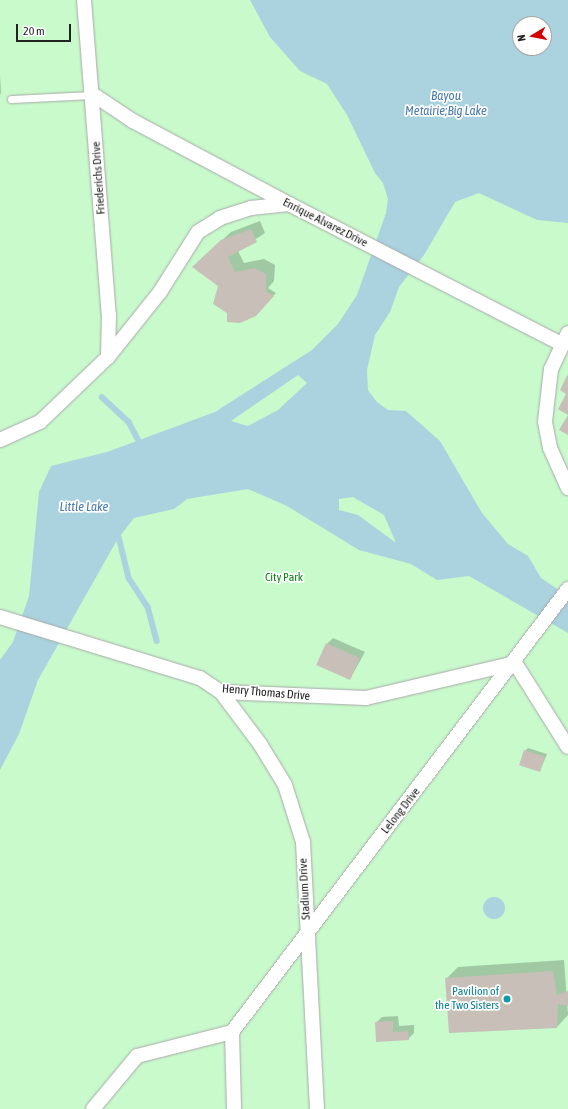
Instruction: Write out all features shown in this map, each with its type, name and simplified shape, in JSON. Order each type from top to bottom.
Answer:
[{"type":"street","name":"Friederichs Drive","points":[[84,0],[94,95],[109,315],[108,356]]},
{"type":"street","name":"Enrique Alvarez Drive","points":[[94,95],[133,121],[289,204],[426,273],[564,338]]},
{"type":"street","points":[[0,440],[40,422],[108,356],[160,292],[198,232],[220,218],[251,208],[289,204]]},
{"type":"street","points":[[564,338],[551,369],[545,422],[550,448],[568,488]]},
{"type":"street","name":"Lelong Drive","points":[[232,1032],[307,932],[516,663],[567,590]]},
{"type":"street","name":"Henry Thomas Drive","points":[[3,618],[66,640],[200,678],[221,692],[366,698],[516,663]]},
{"type":"street","points":[[516,663],[568,748]]},
{"type":"street","name":"Stadium Drive","points":[[221,692],[260,744],[285,785],[303,842],[317,1109]]},
{"type":"street","points":[[93,1109],[137,1056],[232,1032],[234,1109]]},
{"type":"lane","points":[[11,99],[94,95]]},
{"type":"green space","name":"City Park","points":[[0,0],[568,0],[568,1109],[0,1109]]},
{"type":"water","name":"Bayou Metairie;Big Lake","points":[[250,0],[568,0],[568,223],[537,220],[479,193],[455,202],[424,255],[399,287],[390,312],[375,335],[367,370],[368,390],[377,402],[388,410],[406,411],[440,441],[482,513],[508,544],[528,556],[541,578],[568,596],[568,633],[469,576],[437,580],[411,564],[359,550],[287,506],[248,489],[187,499],[174,509],[134,518],[117,540],[38,680],[19,734],[0,770],[0,660],[13,642],[29,596],[39,492],[51,466],[107,452],[215,412],[312,350],[338,324],[357,295],[386,213],[388,199],[383,183],[375,173],[347,115],[327,84],[300,71],[270,37]],"holes":[[[298,375],[307,383],[278,410],[248,426],[231,421]],[[353,497],[384,515],[396,543],[358,515],[339,510],[339,499]]]},
{"type":"water","points":[[494,897],[502,900],[505,908],[502,916],[494,919],[486,916],[483,908],[486,900]]},
{"type":"building","points":[[251,229],[257,242],[228,257],[235,272],[254,268],[266,274],[266,291],[274,296],[256,316],[240,323],[227,322],[227,313],[213,304],[218,286],[192,267],[221,240]]},
{"type":"building","points":[[568,374],[568,415],[558,409],[566,394],[560,390]]},
{"type":"building","points":[[568,415],[568,435],[559,430]]},
{"type":"building","points":[[326,643],[360,658],[350,680],[316,665]]},
{"type":"building","points":[[524,750],[545,757],[540,772],[519,765]]},
{"type":"building","name":"Pavilion of the Two Sisters","points":[[553,971],[557,995],[568,991],[568,1006],[558,1004],[557,1028],[449,1033],[445,978]]},
{"type":"building","points":[[393,1021],[393,1032],[408,1031],[409,1040],[376,1042],[375,1022]]},
{"type":"waterway","points":[[102,397],[129,422],[138,439]]},
{"type":"waterway","points":[[119,537],[129,578],[148,607],[157,641]]},
{"type":"place","name":"Pavilion of the Two Sisters","points":[[507,999]]},
{"type":"water label","name":"Little Lake","points":[[84,507]]}]
